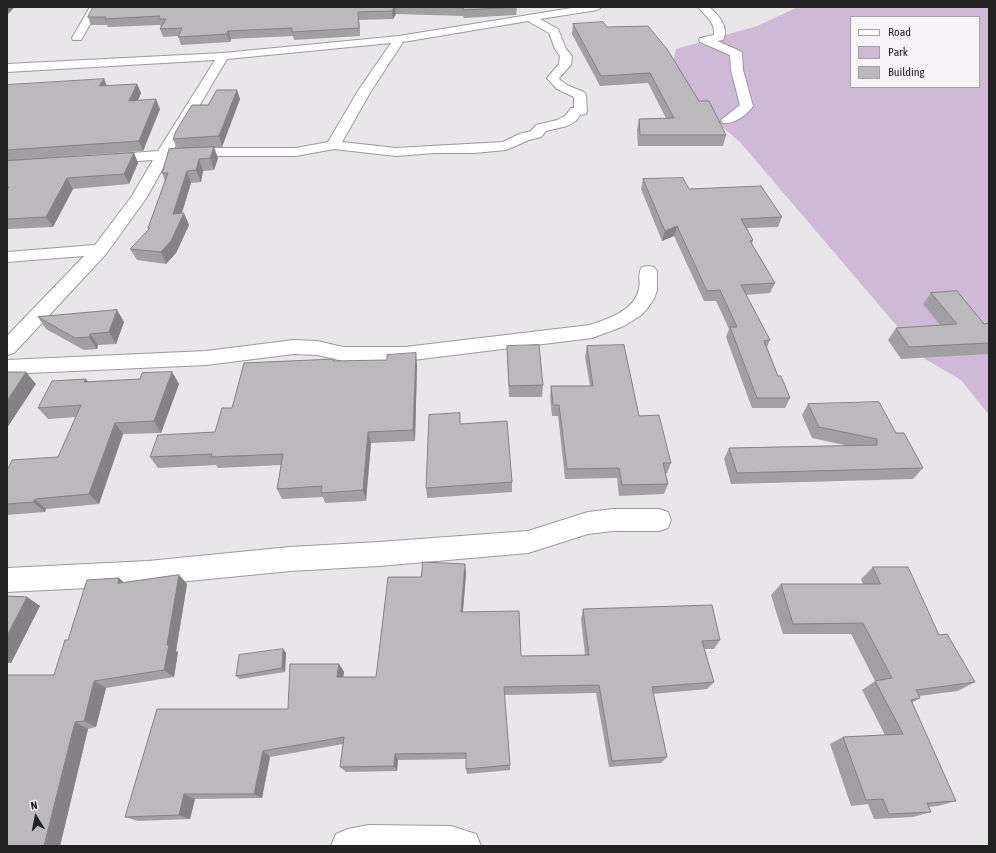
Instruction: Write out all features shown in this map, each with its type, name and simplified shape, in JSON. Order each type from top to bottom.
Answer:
[{"type":"street","points":[[77,38],[95,7]]},
{"type":"street","points":[[7,68],[223,56],[399,39],[530,18],[551,10],[597,7]]},
{"type":"street","points":[[704,7],[713,15],[720,29],[719,38],[704,40],[736,53],[738,70],[747,106],[728,120]]},
{"type":"street","points":[[95,160],[234,152],[289,153],[319,150],[333,145],[396,152],[434,149],[474,149],[506,146],[524,137],[536,134],[541,128],[562,123],[571,118],[576,111],[581,111],[580,95],[555,83],[554,78],[564,65],[566,56],[561,49],[554,31],[530,18]]},
{"type":"street","points":[[333,145],[380,65],[399,39]]},
{"type":"street","points":[[7,348],[100,250],[139,197],[185,117],[223,56]]},
{"type":"street","points":[[7,257],[100,250]]},
{"type":"street","points":[[7,366],[206,358],[294,348],[317,348],[343,354],[370,356],[405,354],[592,331],[614,324],[628,316],[642,304],[648,290],[648,272]]},
{"type":"street","points":[[7,580],[148,573],[290,558],[379,554],[528,542],[588,523],[613,520],[659,520]]},
{"type":"street","points":[[348,846],[368,842],[451,843],[464,846]]},
{"type":"green space","points":[[798,7],[989,7],[989,415],[961,380],[925,359],[740,142],[695,104],[671,70],[676,49],[757,26]]},
{"type":"building","points":[[93,7],[394,7],[392,11],[358,12],[359,28],[292,32],[292,28],[228,31],[227,34],[178,37],[182,28],[160,29],[166,19],[158,19],[160,16],[105,19],[106,17],[88,17]]},
{"type":"building","points":[[437,7],[517,7],[464,10],[463,8]]},
{"type":"building","points":[[603,22],[607,27],[648,26],[667,49],[699,101],[709,101],[726,135],[640,135],[639,119],[674,118],[650,73],[601,76],[573,24]]},
{"type":"building","points":[[104,79],[99,86],[137,84],[129,101],[156,99],[139,141],[7,150],[7,85]]},
{"type":"building","points":[[217,90],[237,90],[219,136],[173,139],[176,131],[192,105],[208,105]]},
{"type":"building","points":[[214,147],[210,158],[199,159],[196,170],[187,171],[173,214],[184,213],[171,241],[161,252],[130,249],[150,228],[148,228],[168,173],[162,173],[169,149]]},
{"type":"building","points":[[134,153],[124,174],[67,178],[46,217],[7,219],[7,190],[9,187],[7,188],[7,161]]},
{"type":"building","points":[[683,178],[689,189],[761,186],[782,217],[741,219],[753,240],[750,241],[775,283],[741,285],[770,340],[764,341],[778,376],[781,376],[790,398],[757,398],[730,327],[737,327],[720,290],[707,291],[677,226],[665,231],[643,179]]},
{"type":"building","points":[[957,291],[984,324],[989,323],[989,343],[909,347],[896,328],[957,324],[931,293]]},
{"type":"building","points":[[117,310],[109,332],[90,334],[89,337],[75,338],[38,317]]},
{"type":"building","points":[[539,345],[543,385],[509,386],[507,346]]},
{"type":"building","points":[[624,345],[639,416],[659,415],[671,463],[663,463],[668,484],[622,485],[619,468],[567,469],[559,405],[553,405],[551,386],[593,386],[587,346]]},
{"type":"building","points":[[416,353],[413,430],[368,432],[363,490],[321,493],[322,486],[277,489],[283,454],[211,457],[212,454],[150,457],[158,435],[215,432],[222,408],[232,408],[244,363],[334,359],[333,361],[387,360],[387,355]]},
{"type":"building","points":[[7,372],[26,372],[7,401]]},
{"type":"building","points":[[172,372],[154,421],[115,423],[89,494],[35,499],[33,502],[7,504],[7,471],[12,460],[58,457],[81,405],[38,408],[52,381],[86,379],[84,382],[140,379],[142,373]]},
{"type":"building","points":[[879,402],[896,433],[904,433],[923,468],[737,473],[729,448],[877,445],[877,439],[819,427],[808,404]]},
{"type":"building","points":[[460,413],[460,424],[507,421],[512,482],[426,488],[429,415]]},
{"type":"building","points":[[423,562],[465,564],[461,612],[519,611],[521,656],[589,655],[583,609],[712,605],[720,640],[702,641],[714,682],[652,687],[667,757],[612,761],[599,685],[504,687],[510,765],[466,769],[466,753],[395,754],[394,766],[340,767],[344,737],[263,751],[254,794],[184,794],[179,815],[125,817],[157,709],[288,709],[290,664],[339,664],[337,677],[376,677],[388,577],[421,577]]},
{"type":"building","points":[[873,567],[908,567],[939,635],[947,634],[975,682],[916,690],[920,698],[911,700],[956,801],[927,803],[931,812],[889,814],[883,799],[866,800],[843,737],[903,734],[875,681],[892,678],[863,623],[793,624],[781,584],[880,584]]},
{"type":"building","points":[[179,575],[164,670],[94,681],[84,721],[75,722],[44,846],[7,846],[7,675],[54,675],[65,640],[68,640],[87,580],[119,578],[118,583]]},
{"type":"building","points":[[7,596],[27,597],[7,636]]},
{"type":"building","points":[[283,649],[282,668],[236,676],[239,655]]}]
